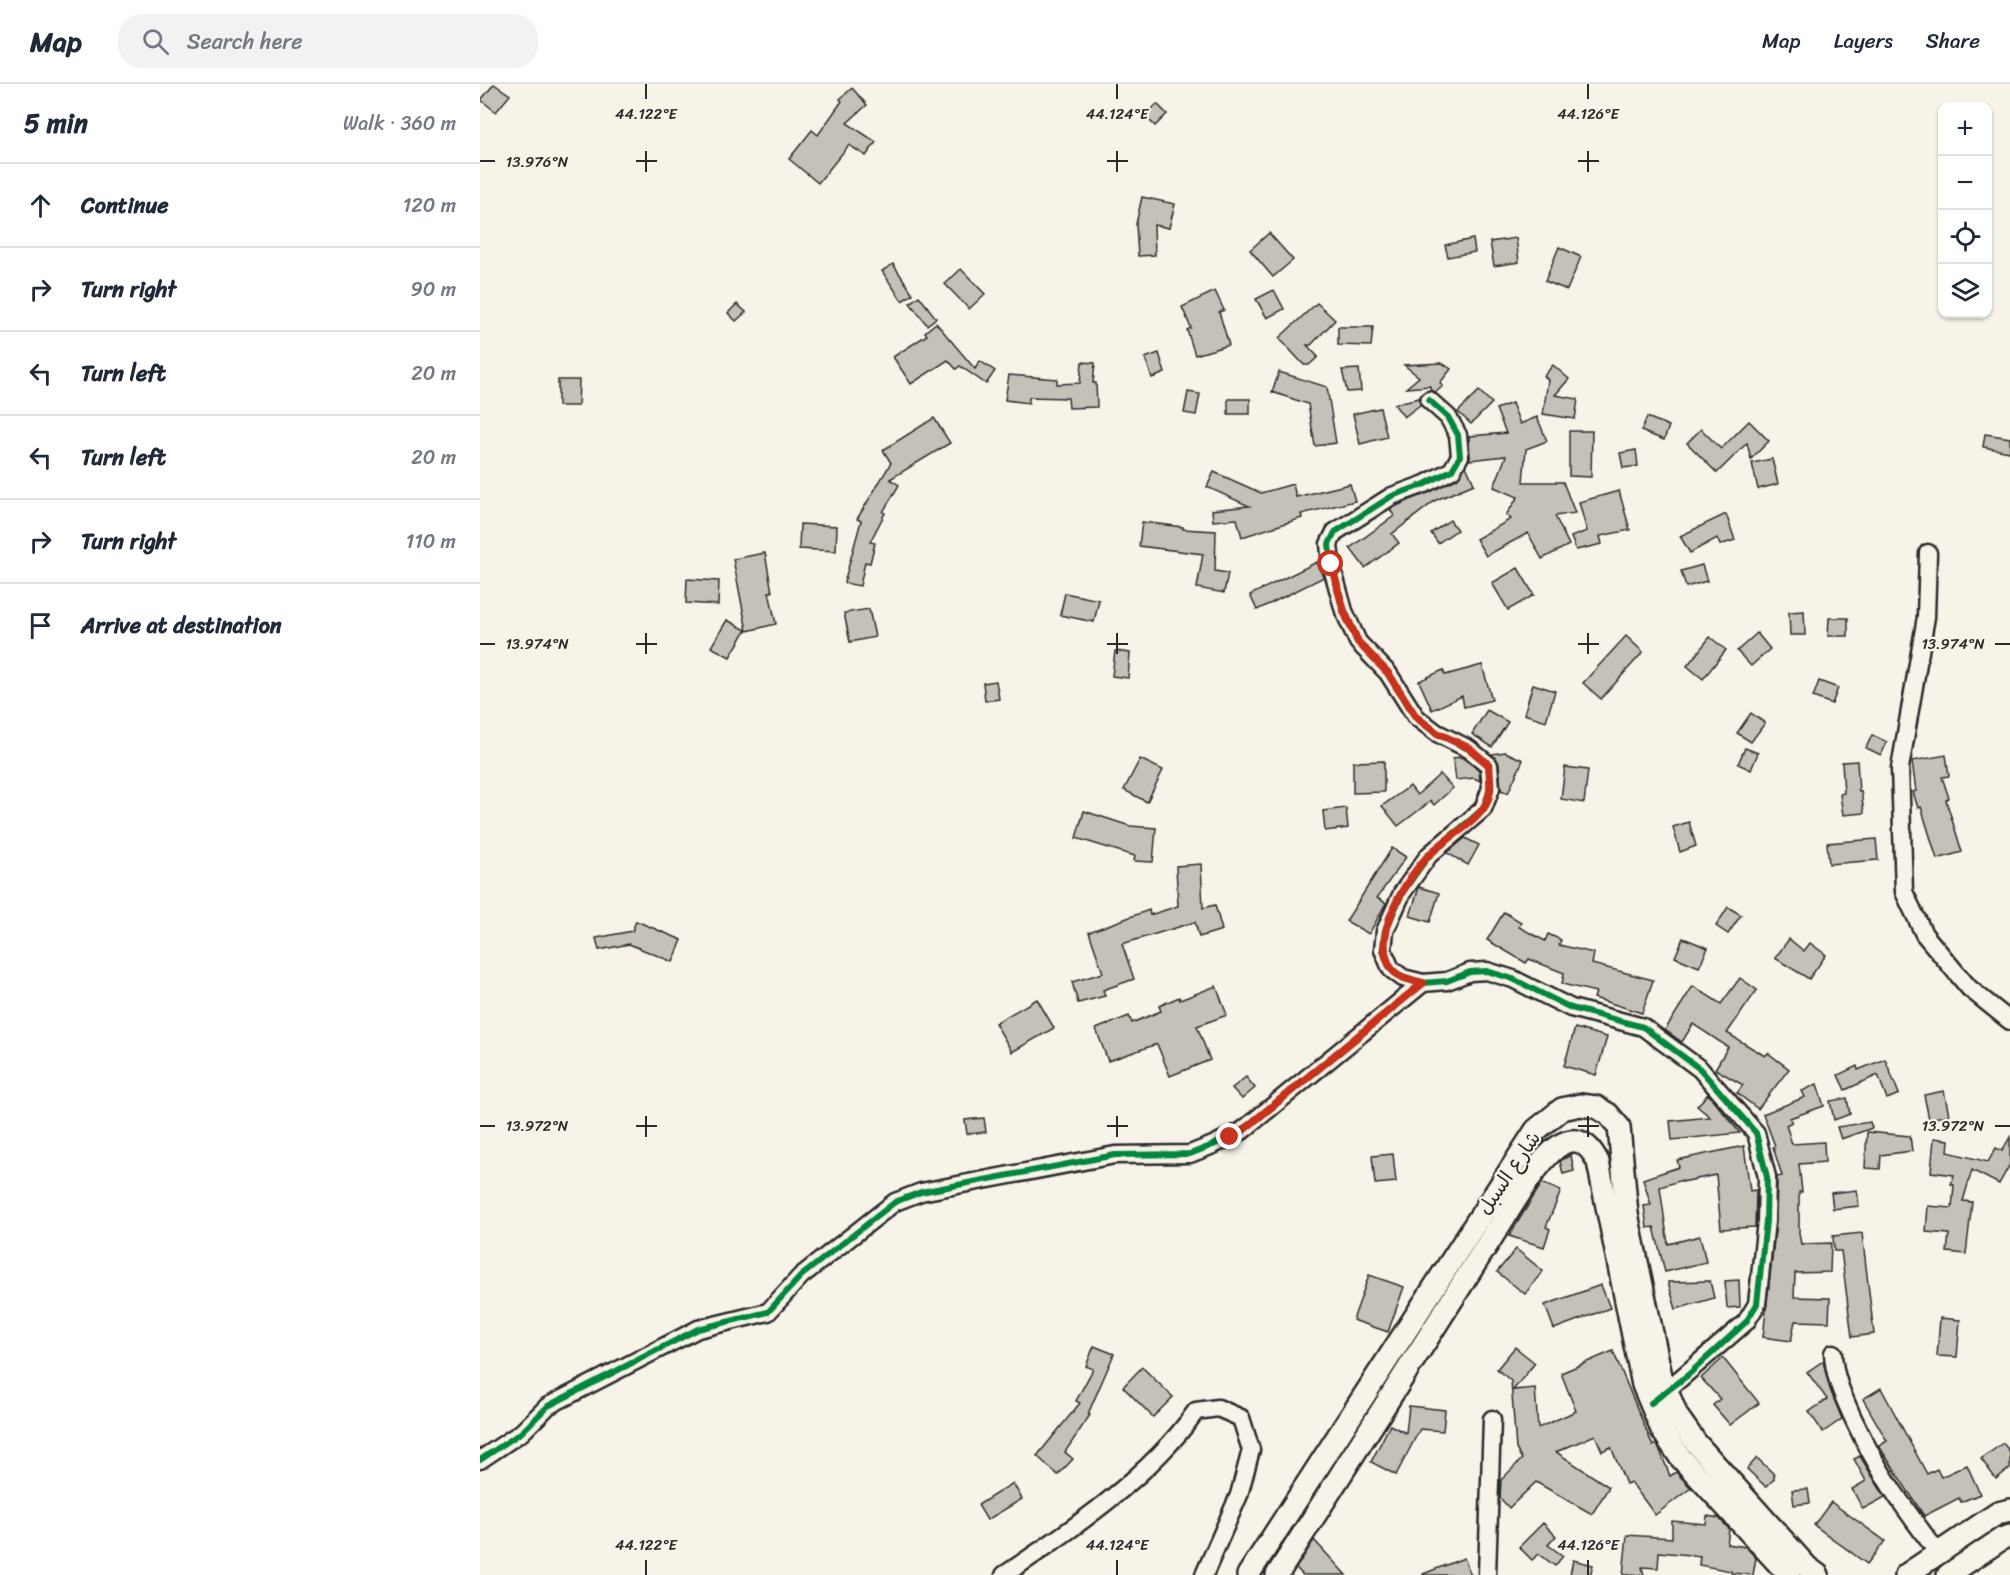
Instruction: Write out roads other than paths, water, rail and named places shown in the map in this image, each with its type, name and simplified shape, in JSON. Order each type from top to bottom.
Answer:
[{"type":"main road","name":"شارع السبل","points":[[1248,1575],[1530,1138],[1536,1130],[1562,1109],[1580,1105],[1596,1107],[1608,1114],[1619,1127],[1627,1214],[1661,1376],[1659,1397],[1662,1430],[1680,1457],[1789,1575]]},
{"type":"main road","name":"شارع السبل","points":[[1277,1575],[1525,1185],[1544,1158],[1571,1140],[1581,1141],[1592,1150],[1598,1162],[1643,1385],[1659,1397],[1677,1416],[1696,1443],[1807,1567],[1818,1575]]},
{"type":"main road","points":[[1906,1575],[1998,1513],[2010,1510]]},
{"type":"main road","points":[[1948,1575],[2003,1538],[2010,1536]]},
{"type":"street","points":[[1429,400],[1448,417],[1458,435],[1460,456],[1452,470],[1425,484],[1392,496],[1335,532],[1329,544],[1331,564],[1344,611],[1358,642],[1388,673],[1416,717],[1437,733],[1469,748],[1489,765],[1491,788],[1483,809],[1429,855],[1402,893],[1385,931],[1383,950],[1391,969],[1403,978],[1423,983],[1447,981],[1470,972],[1487,971],[1512,979],[1571,1008],[1643,1027],[1700,1069],[1756,1132],[1767,1177],[1766,1221],[1756,1304],[1746,1322],[1659,1397]]},
{"type":"street","points":[[1928,553],[1926,617],[1900,768],[1904,892],[1924,934],[1969,988],[2010,1021]]},
{"type":"street","points":[[480,1460],[522,1432],[548,1406],[698,1329],[768,1312],[801,1276],[895,1202],[921,1192],[1115,1155],[1190,1154],[1242,1131],[1423,983]]},
{"type":"street","points":[[1833,1353],[1834,1374],[1870,1455],[1893,1494],[1939,1554]]},
{"type":"street","points":[[1004,1575],[1085,1521],[1180,1434],[1196,1411],[1218,1408],[1241,1418],[1251,1450],[1239,1495],[1204,1575]]},
{"type":"street","points":[[1487,1575],[1492,1419]]}]
